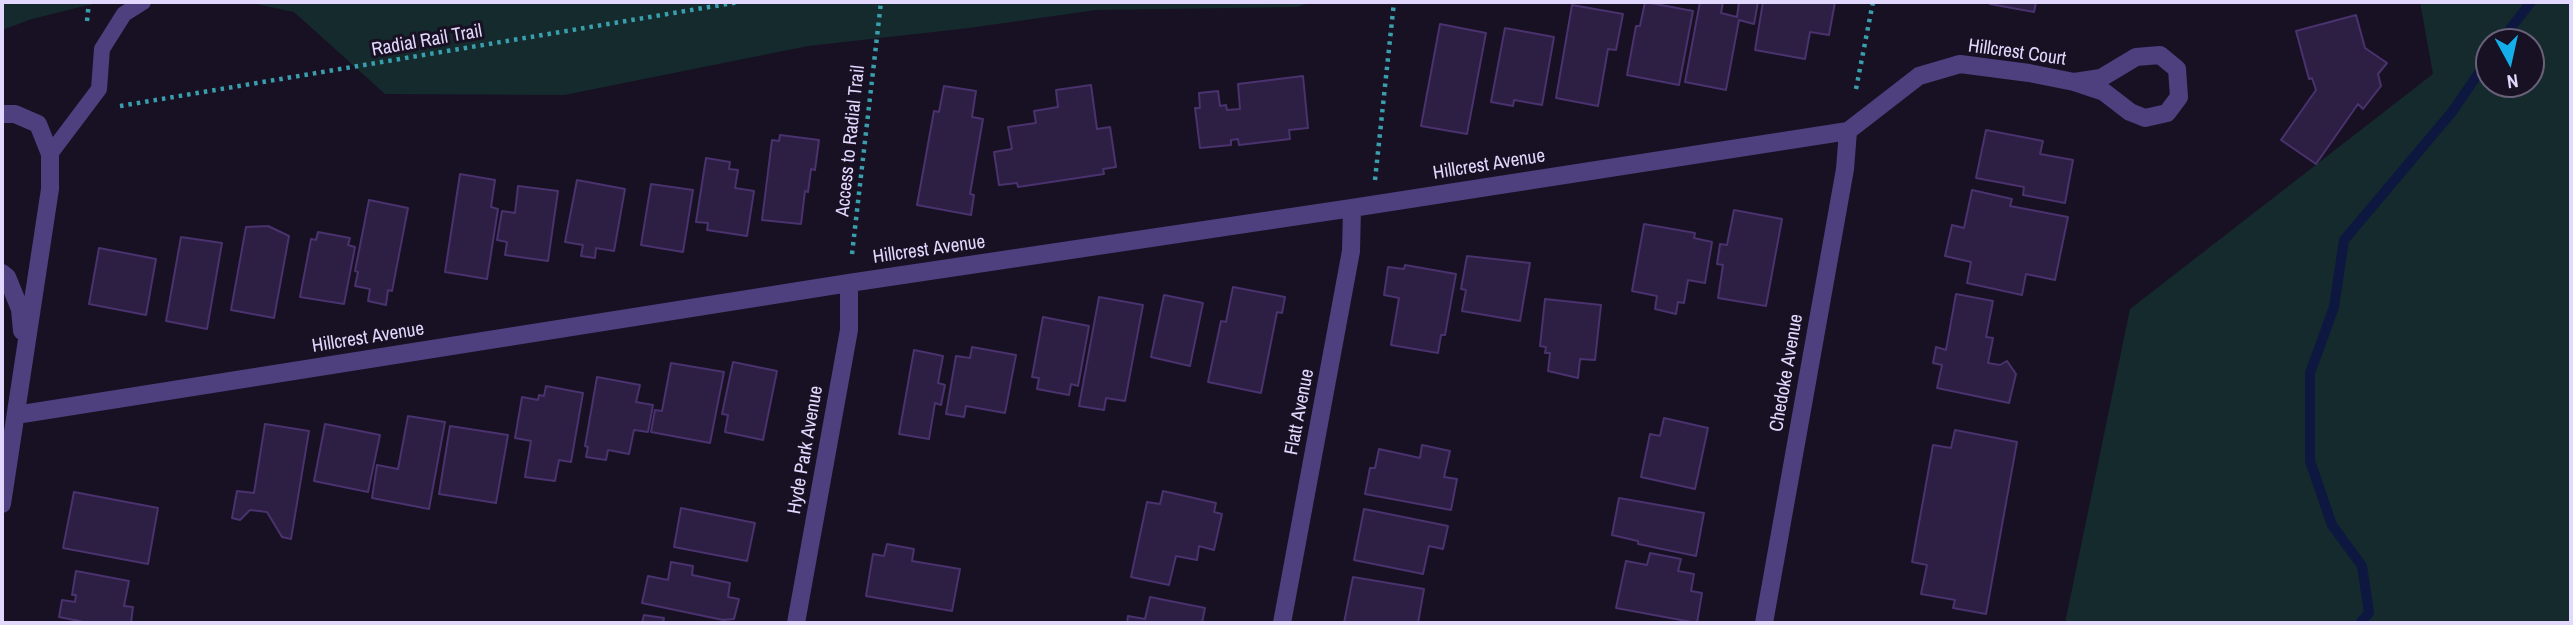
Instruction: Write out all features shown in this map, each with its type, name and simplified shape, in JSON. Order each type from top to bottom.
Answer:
[{"type":"street","name":"Hillcrest Court","points":[[1848,131],[1919,76],[1960,64],[2074,82],[2104,92],[2130,112],[2145,118],[2167,113],[2179,97],[2176,69],[2160,55],[2136,57],[2101,78],[2074,82]]},
{"type":"street","points":[[2,114],[15,114],[38,124],[50,154],[50,189],[2,504]]},
{"type":"street","name":"Hillcrest Avenue","points":[[16,415],[849,283],[1848,131]]},
{"type":"street","name":"Chedoke Avenue","points":[[1764,623],[1845,169],[1848,131]]},
{"type":"street","name":"Flatt Avenue","points":[[1282,623],[1351,251],[1352,208]]},
{"type":"street","points":[[2,273],[7,277],[20,309],[24,360]]},
{"type":"street","name":"Hyde Park Avenue","points":[[796,623],[849,330],[849,283]]},
{"type":"lane","points":[[50,154],[99,89],[102,49],[124,14],[143,2]]},
{"type":"path","name":"Radial Rail Trail","points":[[119,106],[740,2]]},
{"type":"path","name":"Access to Radial Trail","points":[[849,283],[881,2]]},
{"type":"path","points":[[1373,205],[1394,2]]},
{"type":"path","points":[[1848,131],[1873,2]]},
{"type":"green space","points":[[2,2],[100,2],[32,19],[2,30]]},
{"type":"green space","points":[[247,2],[1313,2],[1297,7],[1096,10],[969,28],[808,46],[564,95],[385,94],[294,12]]},
{"type":"green space","points":[[2420,2],[2571,2],[2571,623],[2065,623],[2130,309],[2433,74]]},
{"type":"building","points":[[1645,2],[1693,11],[1679,85],[1627,75],[1636,26],[1640,26]]},
{"type":"building","points":[[1700,2],[1723,2],[1721,13],[1737,17],[1739,2],[1758,2],[1754,24],[1739,20],[1726,90],[1685,82]]},
{"type":"building","points":[[1763,2],[1835,2],[1829,35],[1810,32],[1805,59],[1755,50]]},
{"type":"building","points":[[1990,2],[2036,2],[2034,12]]},
{"type":"building","points":[[1572,5],[1623,14],[1616,50],[1608,49],[1598,106],[1556,98]]},
{"type":"building","points":[[2356,15],[2365,48],[2387,63],[2378,74],[2381,86],[2363,109],[2358,104],[2316,164],[2281,140],[2316,90],[2312,78],[2309,79],[2296,31]]},
{"type":"building","points":[[1440,24],[1486,33],[1467,134],[1421,126]]},
{"type":"building","points":[[1505,28],[1554,37],[1542,105],[1514,100],[1513,106],[1491,102]]},
{"type":"building","points":[[1303,76],[1308,128],[1289,130],[1290,139],[1239,145],[1238,139],[1231,140],[1231,145],[1200,148],[1195,108],[1200,108],[1199,93],[1218,91],[1220,106],[1226,105],[1227,110],[1240,109],[1238,84]]},
{"type":"building","points":[[1091,85],[1097,129],[1110,127],[1116,167],[1103,169],[1104,174],[1018,187],[1017,183],[999,185],[994,152],[1012,149],[1008,127],[1036,123],[1034,111],[1058,107],[1056,90]]},
{"type":"building","points":[[944,86],[976,91],[972,117],[983,119],[970,194],[974,195],[971,215],[917,205],[934,111],[939,112]]},
{"type":"building","points":[[1986,130],[2043,141],[2040,154],[2073,160],[2065,203],[2023,195],[2024,187],[1976,178]]},
{"type":"building","points":[[780,135],[819,140],[815,170],[811,169],[808,192],[805,191],[801,224],[762,220],[772,140],[779,141]]},
{"type":"building","points":[[706,158],[730,162],[729,169],[738,170],[735,188],[754,191],[747,236],[707,230],[708,223],[696,222]]},
{"type":"building","points":[[460,174],[495,180],[491,207],[498,209],[487,279],[445,272]]},
{"type":"building","points":[[577,180],[625,189],[614,251],[596,248],[595,258],[581,256],[583,245],[565,242]]},
{"type":"building","points":[[651,184],[693,190],[683,252],[641,245]]},
{"type":"building","points":[[518,186],[558,191],[548,261],[505,255],[507,242],[497,240],[502,211],[515,213]]},
{"type":"building","points":[[1972,190],[2012,199],[2010,206],[2068,217],[2055,280],[2026,274],[2022,295],[1967,283],[1971,262],[1945,256],[1952,225],[1964,228]]},
{"type":"building","points":[[369,200],[408,208],[392,291],[388,290],[386,305],[368,301],[370,289],[355,286],[358,272],[355,271]]},
{"type":"building","points":[[1734,210],[1782,219],[1766,306],[1718,298],[1723,265],[1717,264],[1720,244],[1727,245]]},
{"type":"building","points":[[1644,224],[1695,233],[1694,238],[1712,242],[1705,283],[1688,280],[1684,303],[1678,302],[1676,314],[1655,309],[1657,296],[1632,291]]},
{"type":"building","points":[[268,226],[289,236],[274,318],[231,310],[246,227]]},
{"type":"building","points":[[318,232],[350,238],[348,245],[355,247],[344,304],[300,297],[311,239],[316,240]]},
{"type":"building","points":[[181,237],[222,243],[207,329],[166,321]]},
{"type":"building","points":[[99,248],[156,259],[146,315],[89,304]]},
{"type":"building","points":[[1467,256],[1530,263],[1520,321],[1462,311],[1466,290],[1461,289]]},
{"type":"building","points":[[1405,265],[1456,274],[1445,335],[1441,335],[1438,353],[1391,345],[1399,298],[1384,295],[1388,267],[1404,269]]},
{"type":"building","points":[[1233,287],[1285,297],[1282,313],[1277,312],[1261,393],[1208,382],[1221,321],[1226,322]]},
{"type":"building","points":[[1956,294],[1993,301],[1986,337],[1993,338],[1988,363],[2000,365],[2007,361],[2016,374],[2009,403],[1937,388],[1942,365],[1933,363],[1936,347],[1946,350]]},
{"type":"building","points":[[1164,295],[1203,303],[1190,366],[1151,357]]},
{"type":"building","points":[[1099,297],[1143,305],[1125,401],[1106,398],[1104,410],[1079,406]]},
{"type":"building","points":[[1545,299],[1601,305],[1595,360],[1580,359],[1578,378],[1548,371],[1550,353],[1545,353],[1546,347],[1540,346]]},
{"type":"building","points":[[1043,317],[1089,326],[1078,386],[1071,384],[1069,395],[1037,389],[1039,378],[1032,377]]},
{"type":"building","points":[[972,347],[1016,355],[1005,413],[966,406],[964,417],[946,414],[956,356],[970,358]]},
{"type":"building","points":[[914,350],[943,356],[938,383],[945,385],[941,405],[935,403],[929,439],[899,434]]},
{"type":"building","points":[[733,362],[777,371],[763,440],[725,432],[728,415],[722,414]]},
{"type":"building","points":[[671,363],[724,372],[710,443],[651,432],[655,410],[662,411]]},
{"type":"building","points":[[597,377],[640,385],[636,402],[653,405],[648,432],[634,430],[629,454],[608,450],[606,460],[586,457],[588,447],[585,446]]},
{"type":"building","points":[[546,386],[583,393],[571,462],[559,460],[555,481],[525,477],[531,441],[515,438],[522,397],[538,400],[539,395],[544,396]]},
{"type":"building","points":[[408,416],[445,422],[429,509],[372,498],[377,465],[398,469]]},
{"type":"building","points":[[1664,418],[1708,428],[1695,489],[1641,477],[1650,434],[1660,436]]},
{"type":"building","points":[[265,424],[309,431],[291,539],[282,537],[267,512],[250,510],[240,520],[232,518],[237,491],[254,493]]},
{"type":"building","points":[[325,424],[380,435],[368,492],[314,481]]},
{"type":"building","points":[[450,426],[508,435],[496,503],[439,494]]},
{"type":"building","points":[[1955,430],[2017,442],[1986,614],[1953,608],[1955,600],[1921,594],[1927,565],[1912,562],[1933,445],[1951,448]]},
{"type":"building","points":[[1422,445],[1450,451],[1444,477],[1457,479],[1451,510],[1365,494],[1370,468],[1375,468],[1379,449],[1420,458]]},
{"type":"building","points":[[1163,491],[1216,503],[1214,512],[1222,514],[1214,550],[1199,546],[1197,560],[1176,556],[1169,585],[1131,577],[1147,502],[1160,504]]},
{"type":"building","points":[[74,492],[158,508],[148,564],[63,548]]},
{"type":"building","points":[[1619,498],[1704,513],[1696,556],[1638,544],[1638,541],[1612,535]]},
{"type":"building","points":[[681,508],[755,523],[747,561],[674,547]]},
{"type":"building","points":[[1364,509],[1448,526],[1443,549],[1429,546],[1423,574],[1354,560]]},
{"type":"building","points":[[887,544],[914,549],[912,561],[960,569],[952,611],[866,596],[873,554],[884,556]]},
{"type":"building","points":[[1650,553],[1681,559],[1678,571],[1694,574],[1691,591],[1702,593],[1697,623],[1616,608],[1626,561],[1647,565]]},
{"type":"building","points":[[671,562],[693,566],[692,575],[730,583],[728,597],[739,599],[734,619],[723,620],[642,603],[648,576],[668,580]]},
{"type":"building","points":[[76,571],[129,581],[124,606],[133,607],[131,623],[89,623],[59,617],[62,600],[75,602],[76,595],[72,595]]},
{"type":"building","points":[[1353,577],[1424,589],[1418,623],[1344,623]]},
{"type":"building","points":[[1150,597],[1205,608],[1202,623],[1127,623],[1128,616],[1145,619]]},
{"type":"building","points":[[644,615],[664,618],[663,623],[642,623]]},
{"type":"waterway","points":[[2511,28],[2531,2]]},
{"type":"waterway","points":[[2360,623],[2369,613],[2362,566],[2332,525],[2310,461],[2310,373],[2334,307],[2344,240],[2452,112],[2475,78]]}]
